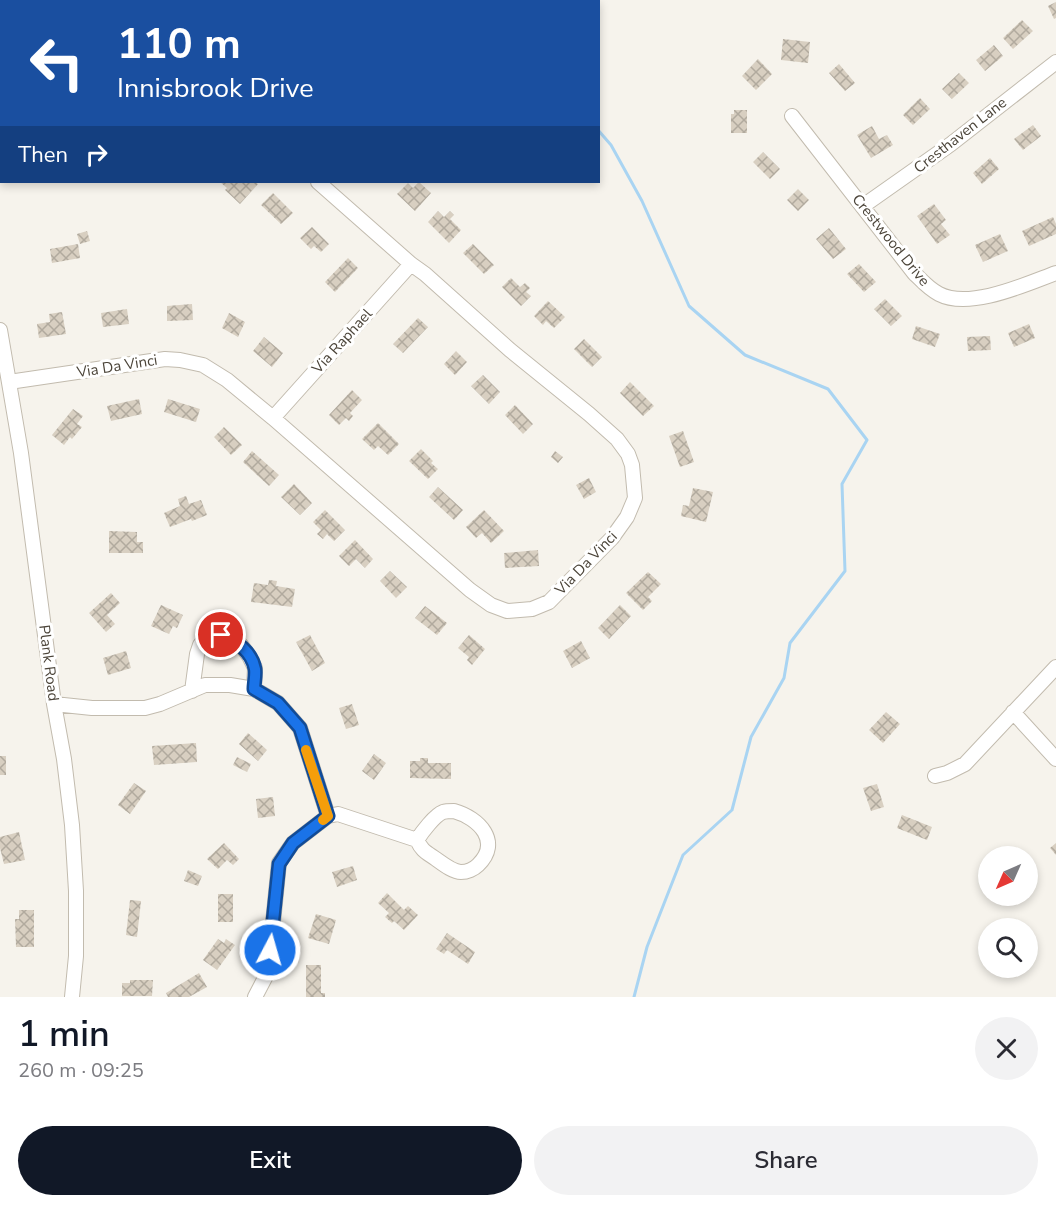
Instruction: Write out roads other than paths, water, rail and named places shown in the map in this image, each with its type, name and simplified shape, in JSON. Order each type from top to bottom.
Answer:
[{"type":"street","name":"Cresthaven Lane","points":[[862,206],[951,144],[1056,62]]},
{"type":"street","name":"Crestwood Drive","points":[[792,116],[914,273],[928,287],[951,298],[985,297],[1056,273]]},
{"type":"street","name":"Via Da Vinci","points":[[9,382],[165,359],[203,365],[227,380],[273,418],[470,590],[491,605],[507,611],[532,609],[549,602],[612,538],[627,518],[635,498],[632,465],[628,454],[617,439],[589,414],[510,350],[319,183]]},
{"type":"street","name":"Via Raphael","points":[[273,418],[411,264]]},
{"type":"street","name":"Plank Road","points":[[0,330],[21,453],[70,814],[76,891],[76,956],[72,997]]},
{"type":"street","points":[[192,691],[196,654],[200,645],[205,640],[221,635],[231,638],[249,656],[255,668],[254,689]]},
{"type":"street","points":[[935,776],[965,764],[1056,667]]},
{"type":"street","points":[[54,704],[92,708],[145,708],[205,685],[230,685],[254,689],[278,703],[300,728],[328,816]]},
{"type":"street","points":[[1013,712],[1056,759]]},
{"type":"street","points":[[255,997],[268,972],[279,864],[293,843],[328,816],[339,814],[417,840],[421,848],[445,866],[461,872],[474,869],[485,858],[489,847],[485,831],[474,819],[454,811],[443,812],[432,821],[417,840]]},
{"type":"waterway","points":[[600,132],[611,145],[642,201],[689,306],[745,355],[828,389],[867,440],[842,484],[845,571],[790,643],[784,678],[751,737],[732,810],[683,855],[647,947],[634,997]]}]
